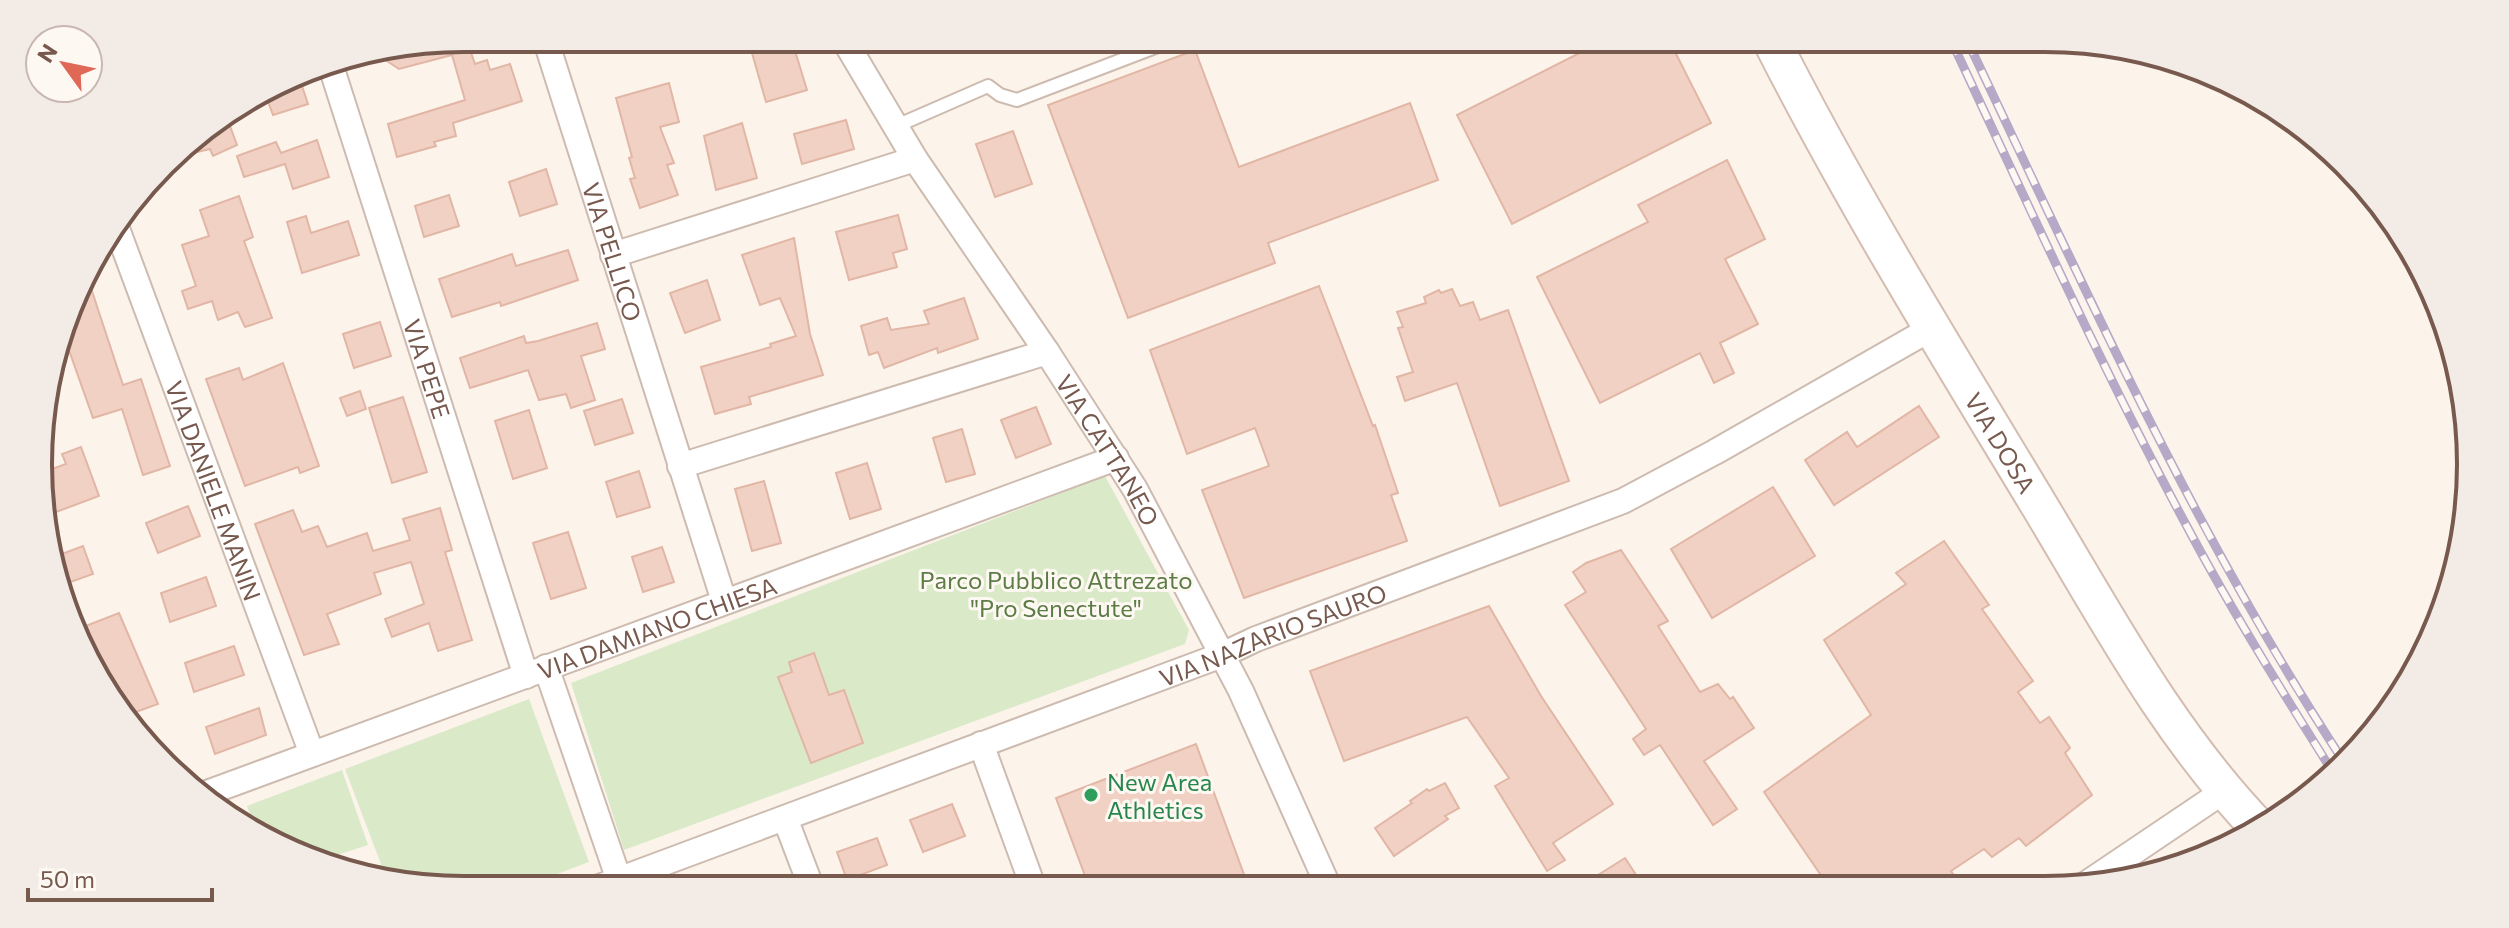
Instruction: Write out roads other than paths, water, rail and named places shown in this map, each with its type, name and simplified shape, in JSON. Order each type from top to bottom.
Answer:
[{"type":"street","name":"VIA PELLICO","points":[[549,52],[724,601]]},
{"type":"street","name":"VIA CATTANEO","points":[[851,52],[894,127],[1116,458],[1222,655],[1323,876]]},
{"type":"street","name":"VIA DOSA","points":[[1778,52],[1932,328],[2144,679],[2189,747],[2252,820]]},
{"type":"street","name":"VIA PEPE","points":[[334,73],[536,672],[617,876]]},
{"type":"street","points":[[613,255],[915,159]]},
{"type":"street","name":"VIA DANIELE MANIN","points":[[120,237],[312,754]]},
{"type":"street","name":"VIA NAZARIO SAURO","points":[[630,876],[1222,655],[1256,639],[1623,501],[1932,328]]},
{"type":"street","points":[[680,466],[1047,352]]},
{"type":"street","name":"VIA DAMIANO CHIESA","points":[[213,791],[1116,458]]},
{"type":"street","points":[[981,744],[1029,876]]},
{"type":"street","points":[[2105,871],[2224,791]]},
{"type":"street","points":[[785,818],[807,876]]},
{"type":"lane","points":[[894,127],[988,86],[1000,95],[1017,100],[1142,52]]},
{"type":"railway","points":[[1957,52],[2067,288],[2159,473],[2225,595],[2328,763]]},
{"type":"railway","points":[[1973,52],[2097,315],[2189,498],[2289,676],[2338,753]]},
{"type":"place","name":"New Area Athletics","points":[[1091,795]]},
{"type":"park label","name":"Parco Pubblico Attrezato \"Pro Senectute\"","points":[[1056,593]]}]
